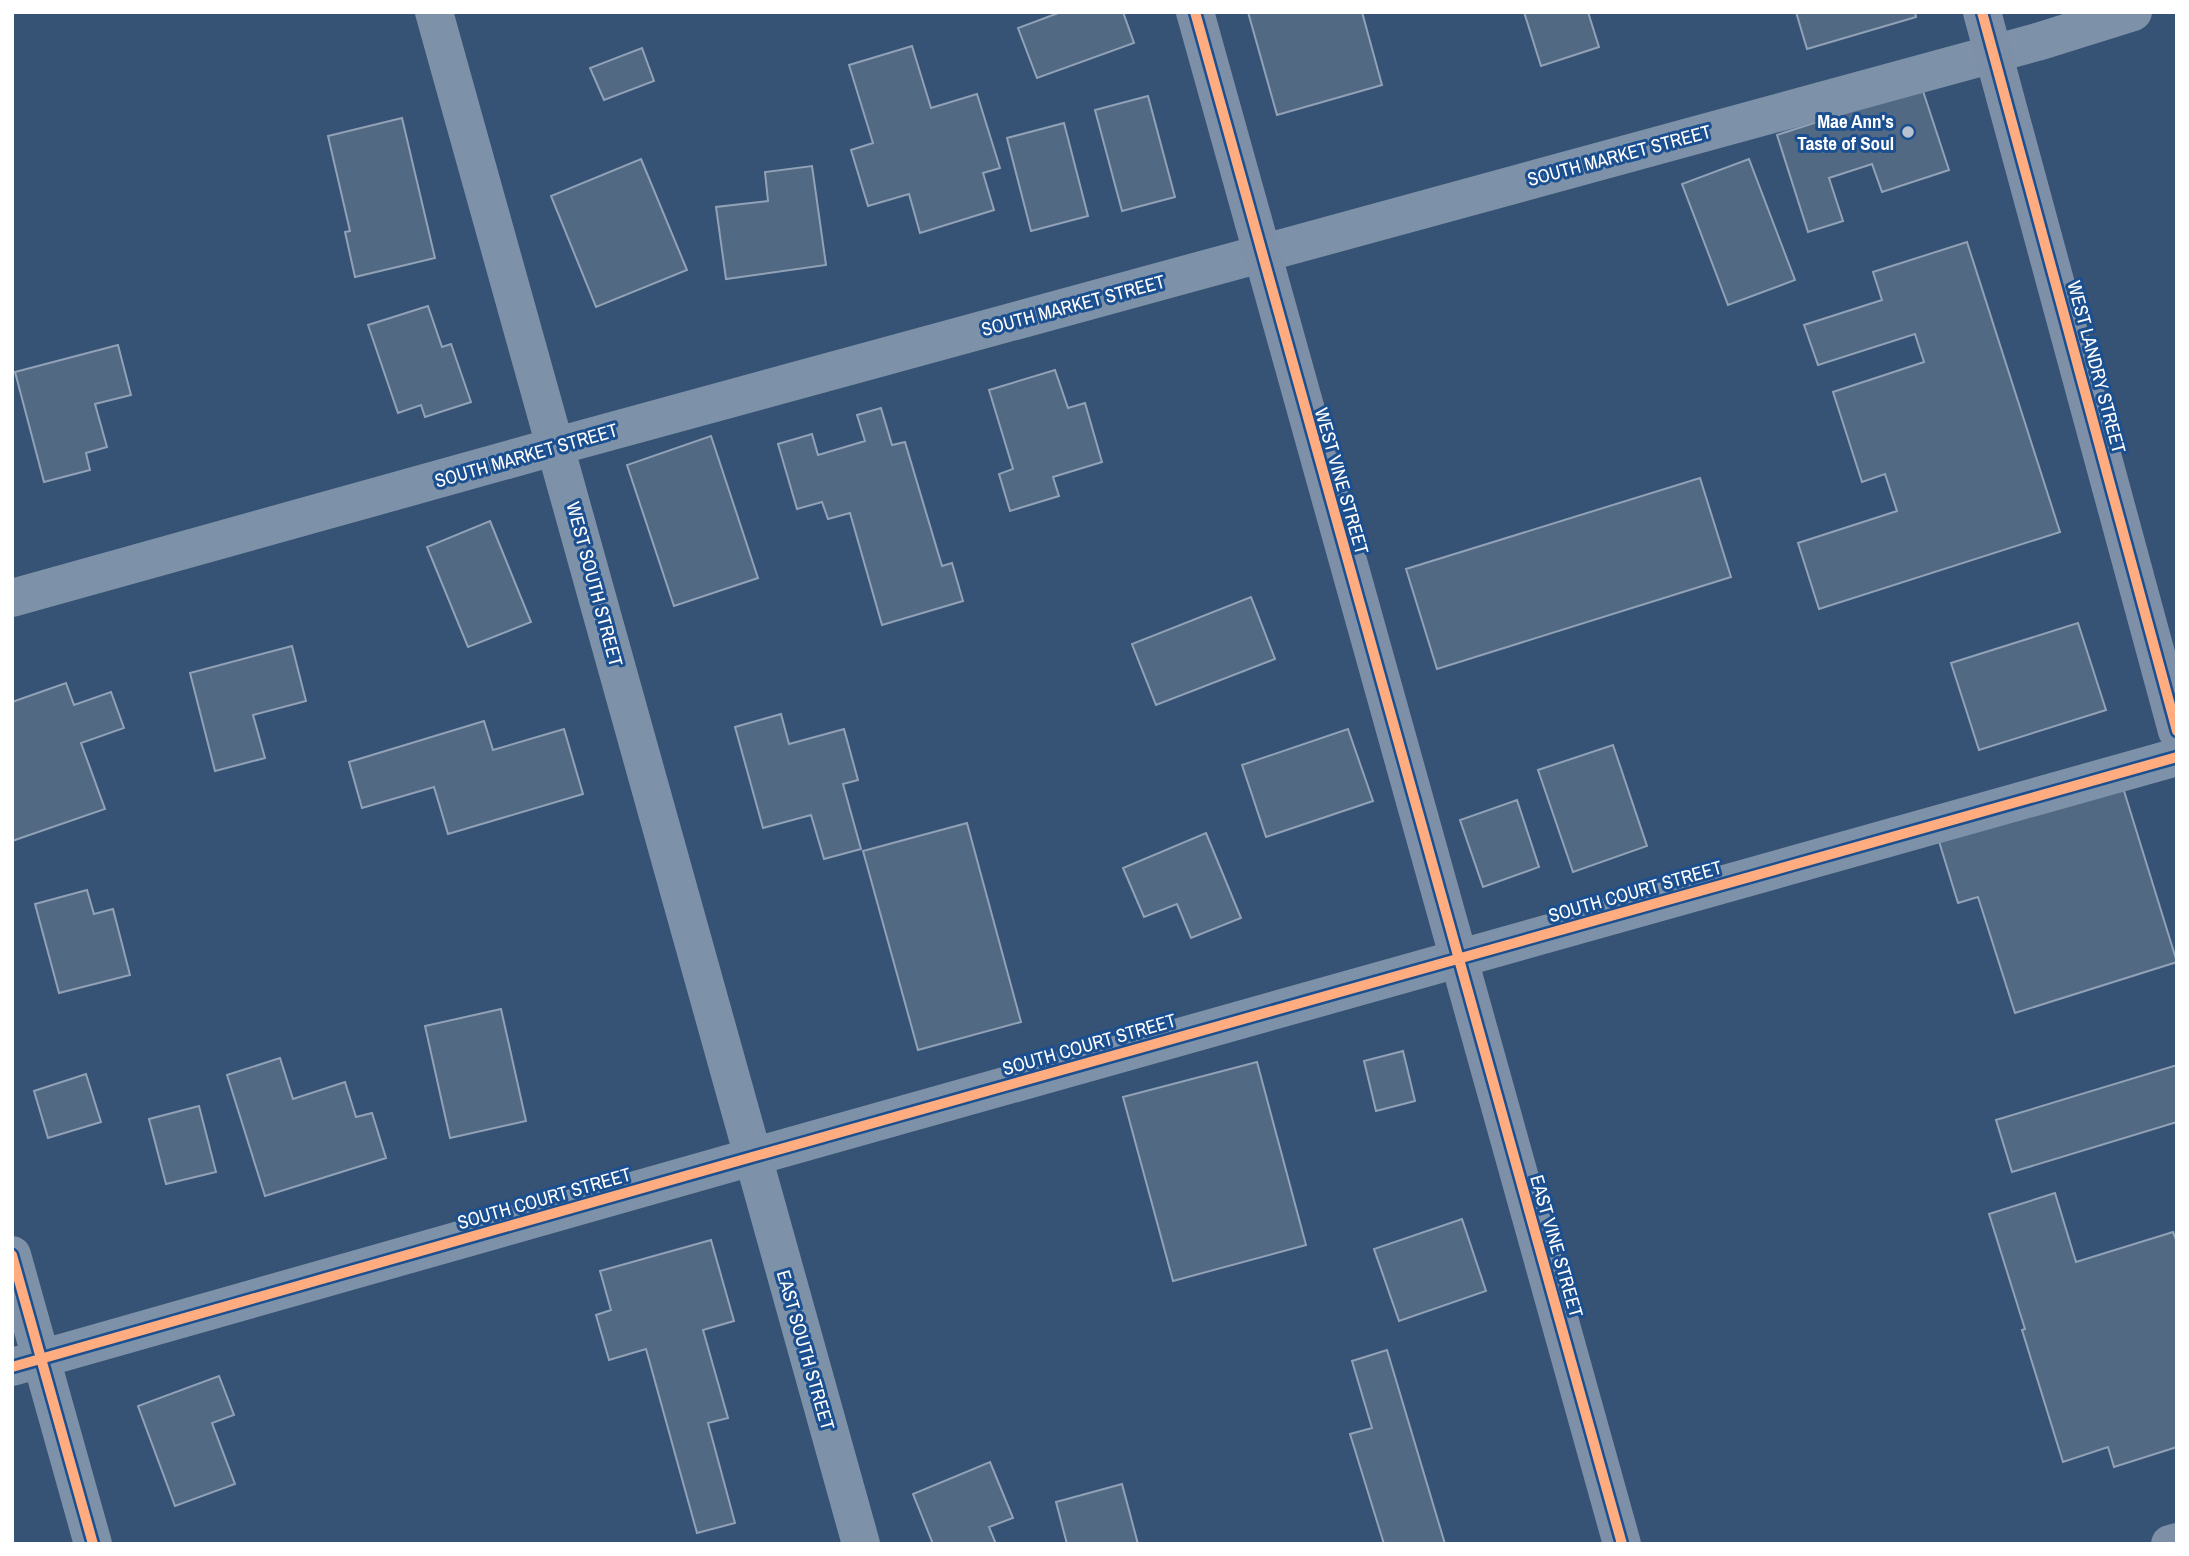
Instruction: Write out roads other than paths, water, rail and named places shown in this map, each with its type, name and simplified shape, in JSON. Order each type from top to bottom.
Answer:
[{"type":"highway","name":"WEST VINE STREET","points":[[1195,12],[1458,958]]},
{"type":"highway","name":"WEST LANDRY STREET","points":[[1982,12],[2177,731]]},
{"type":"highway","name":"EAST VINE STREET","points":[[1458,958],[1622,1544]]},
{"type":"main road","points":[[2170,1544],[2177,1542]]},
{"type":"street","name":"WEST SOUTH STREET","points":[[435,12],[752,1157]]},
{"type":"street","name":"SOUTH MARKET STREET","points":[[12,598],[2133,12]]},
{"type":"street","name":"SOUTH COURT STREET","points":[[27,1364],[752,1157],[2177,757]]},
{"type":"street","name":"EAST SOUTH STREET","points":[[752,1157],[860,1544]]},
{"type":"street","points":[[12,1255],[27,1364],[93,1544]]},
{"type":"place","name":"Mae Ann's Taste of Soul","points":[[1908,132]]}]
